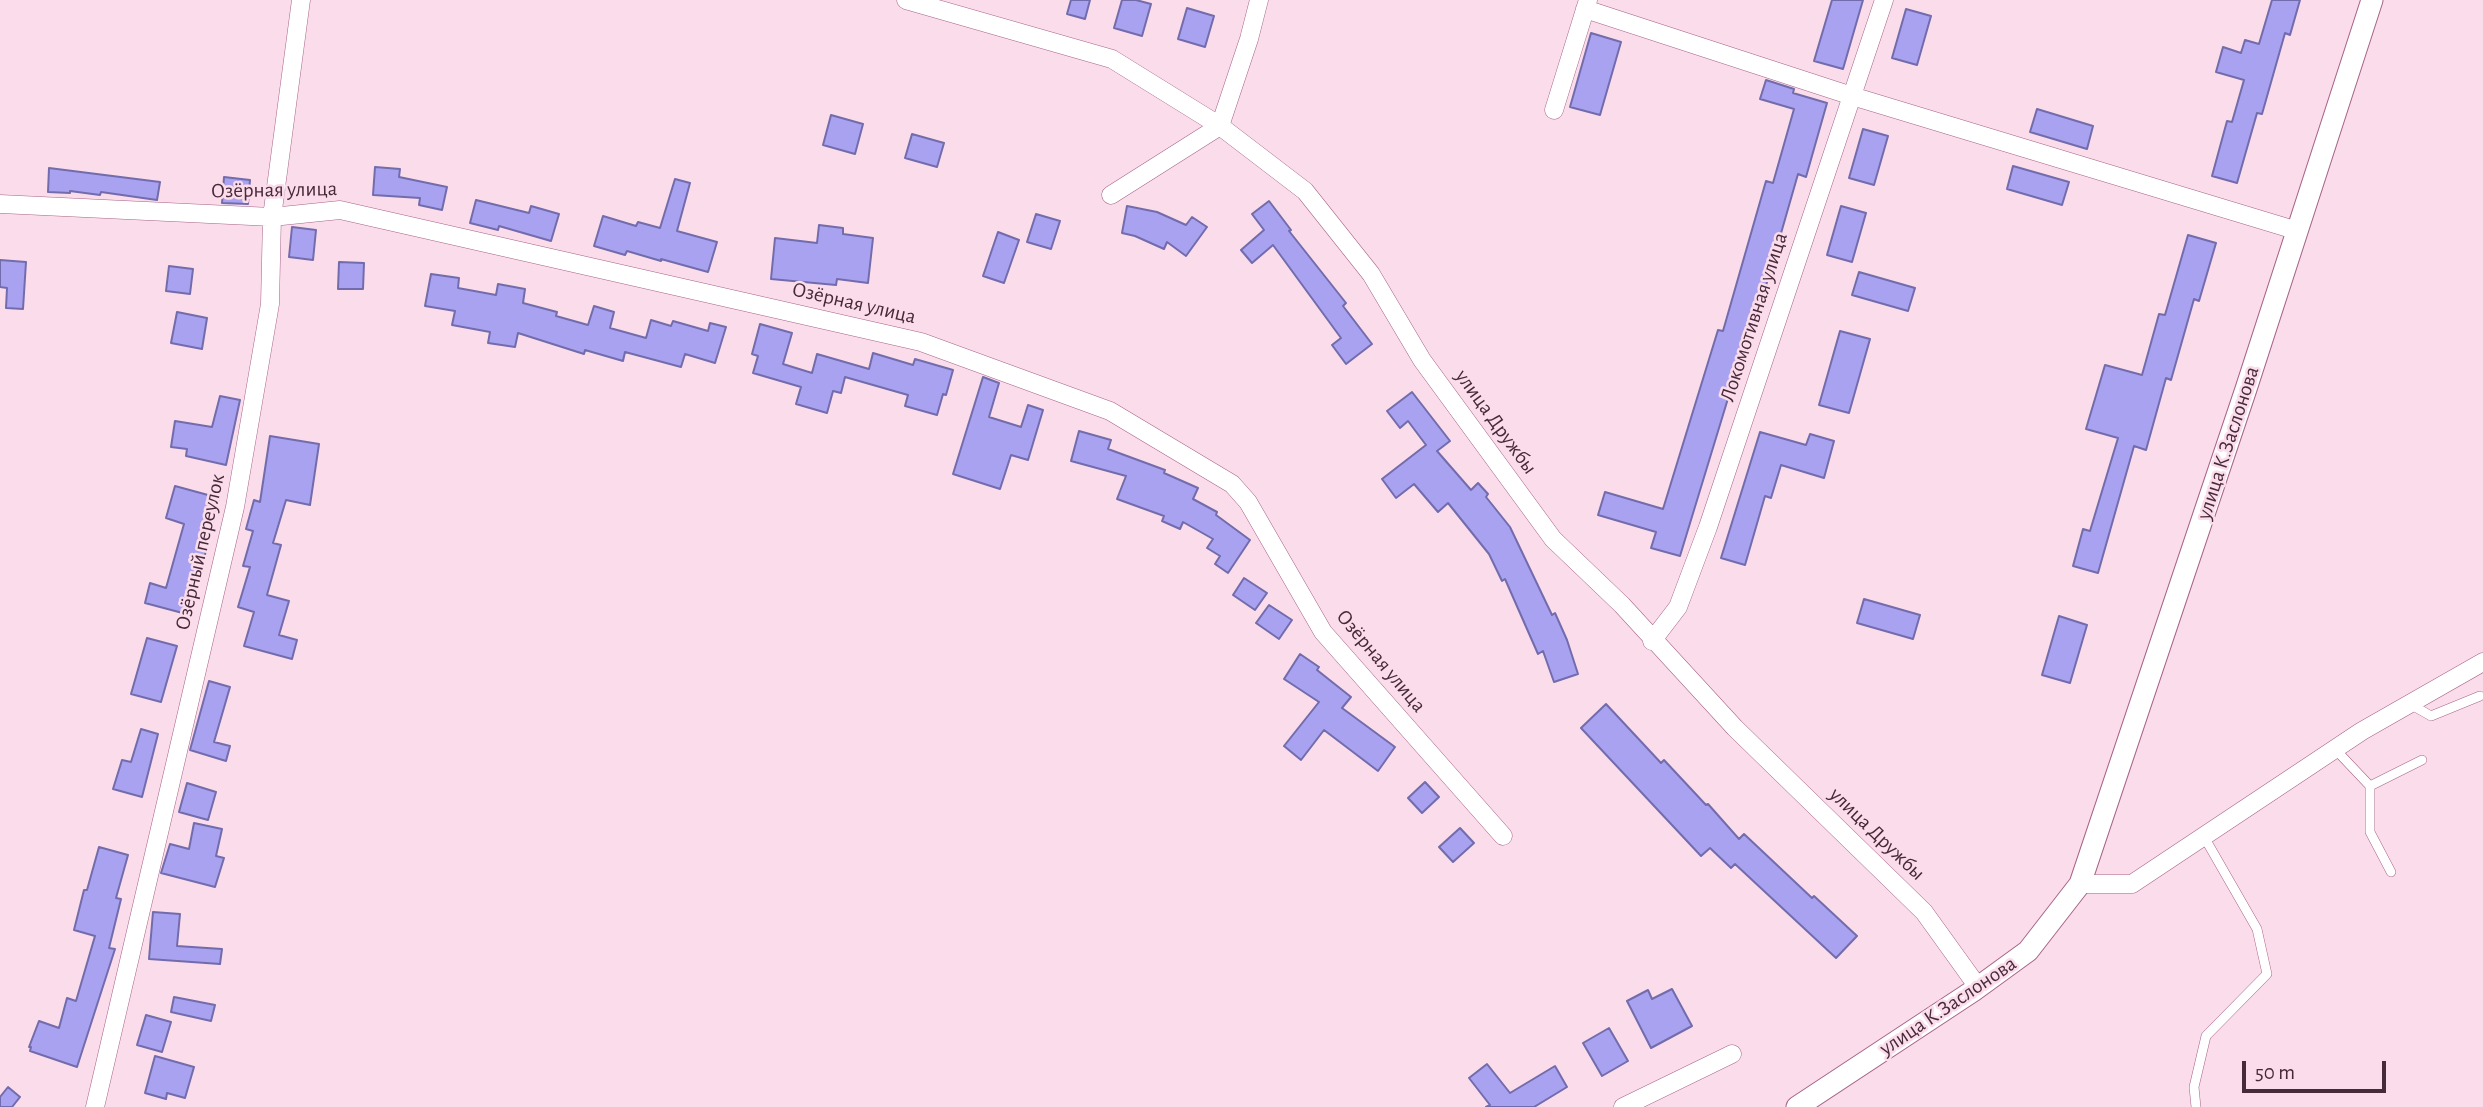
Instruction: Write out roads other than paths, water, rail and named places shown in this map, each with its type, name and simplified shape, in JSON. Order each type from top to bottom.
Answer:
[{"type":"street","name":"Озёрный переулок","points":[[95,1107],[235,507],[270,304],[272,217],[301,0]]},
{"type":"street","name":"улица Дружбы","points":[[906,0],[1112,59],[1220,126],[1305,191],[1371,274],[1422,360],[1553,539],[1622,605],[1652,641],[1735,728],[1924,912],[1978,987]]},
{"type":"street","points":[[1111,195],[1220,126],[1259,0]]},
{"type":"street","name":"Локомотивная улица","points":[[1652,641],[1678,607],[1708,527],[1884,0]]},
{"type":"street","name":"улица К.Заслонова","points":[[1797,1107],[2028,951],[2080,884],[2298,231],[2372,0]]},
{"type":"street","points":[[1554,110],[1586,5],[1852,96],[2298,231]]},
{"type":"street","name":"Озёрная улица","points":[[0,204],[272,217],[340,209],[908,339],[1110,411],[1232,484],[1248,502],[1323,632],[1503,836]]},
{"type":"street","points":[[2080,884],[2132,884],[2335,749],[2483,662]]},
{"type":"street","points":[[1623,1107],[1732,1054]]},
{"type":"lane","points":[[2410,704],[2431,716],[2480,696]]},
{"type":"lane","points":[[2335,749],[2370,786],[2370,832],[2391,872]]},
{"type":"lane","points":[[2370,786],[2422,760]]},
{"type":"lane","points":[[2196,1107],[2194,1087],[2206,1036],[2267,974],[2257,929],[2203,835]]}]
